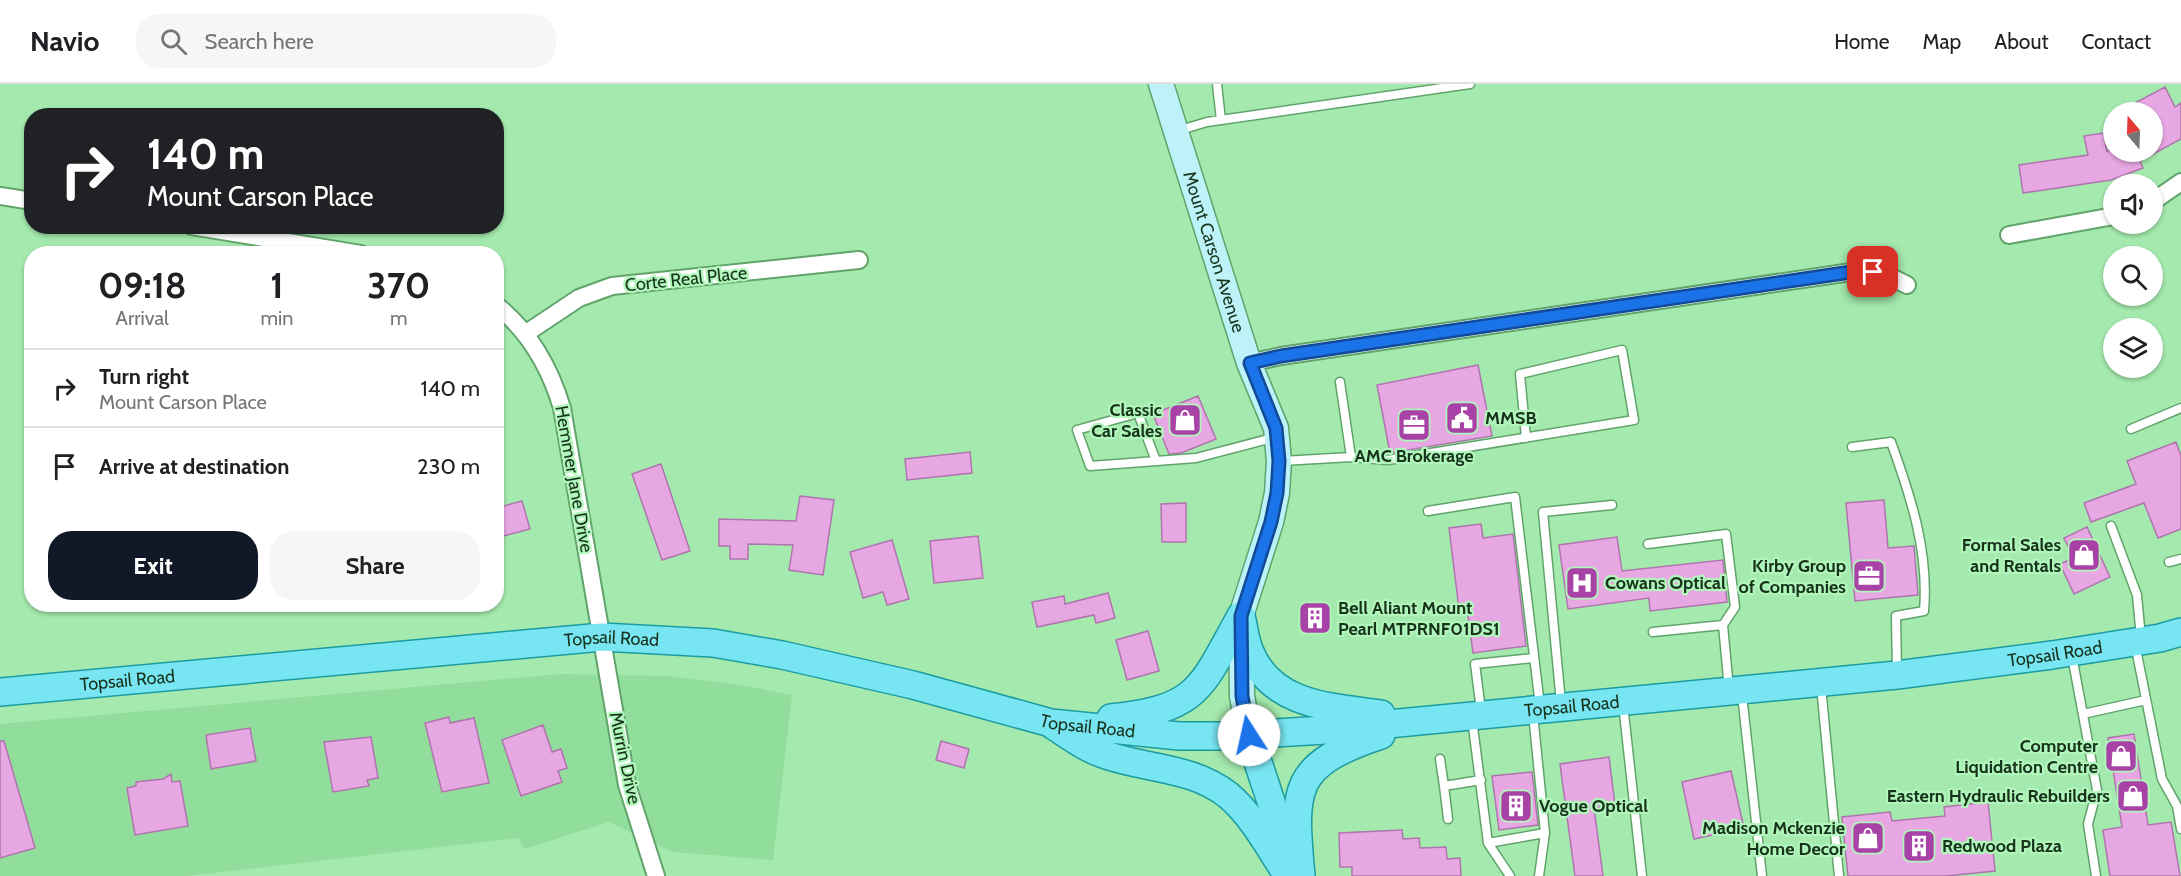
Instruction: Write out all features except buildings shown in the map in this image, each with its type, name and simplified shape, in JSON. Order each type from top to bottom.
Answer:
[{"type":"main road","name":"Mount Carson Avenue","points":[[1161,84],[1250,363],[1276,428],[1279,461],[1277,493],[1271,522],[1241,616],[1242,696],[1249,735]]},
{"type":"main road","points":[[1241,616],[1249,651],[1260,671],[1283,692],[1318,705],[1426,720]]},
{"type":"main road","points":[[1051,723],[1144,714],[1191,696],[1213,668],[1241,616]]},
{"type":"main road","name":"Topsail Road","points":[[0,692],[602,637],[713,643],[782,655],[913,685],[1051,723],[1179,736],[1249,735],[1735,692],[1897,675],[2072,652],[2138,642],[2181,632]]},
{"type":"main road","points":[[1301,876],[1297,806],[1317,765],[1344,748],[1426,720]]},
{"type":"main road","points":[[1051,723],[1084,746],[1107,756],[1175,771],[1206,782],[1226,794],[1240,806],[1288,876]]},
{"type":"main road","points":[[1249,735],[1296,876]]},
{"type":"street","points":[[2163,194],[2181,182]]},
{"type":"street","points":[[0,196],[24,200]]},
{"type":"street","points":[[2009,235],[2103,218]]},
{"type":"street","points":[[240,234],[312,246]]},
{"type":"street","name":"Corte Real Place","points":[[525,334],[579,298],[612,286],[860,260]]},
{"type":"street","points":[[1250,363],[1281,356],[1851,272],[1887,275],[1907,285]]},
{"type":"street","name":"Hemmer Jane Drive","points":[[504,313],[525,334],[551,376],[562,408],[602,637]]},
{"type":"street","name":"Murrin Drive","points":[[602,637],[627,785],[656,876]]},
{"type":"lane","points":[[1217,84],[1221,120]]},
{"type":"lane","points":[[1176,132],[1221,120],[1470,84]]},
{"type":"lane","points":[[1279,461],[1352,457],[1388,460],[1526,438],[1634,420],[1622,350],[1520,374],[1526,438]]},
{"type":"lane","points":[[1340,382],[1352,457]]},
{"type":"lane","points":[[2131,429],[2181,408]]},
{"type":"lane","points":[[1156,461],[1138,414],[1077,430],[1090,466],[1196,458],[1276,437]]},
{"type":"lane","points":[[1852,447],[1891,442],[1921,537],[1924,611],[1896,615],[1897,675]]},
{"type":"lane","points":[[1428,512],[1515,497],[1533,658],[1545,709]]},
{"type":"lane","points":[[1539,876],[1545,833],[1543,512],[1612,505]]},
{"type":"lane","points":[[2111,525],[2138,596],[2138,642],[2146,700],[2162,779],[2177,806],[2181,829]]},
{"type":"lane","points":[[1648,544],[1726,534],[1735,608],[1723,625],[1762,876]]},
{"type":"lane","points":[[2169,562],[2181,559]]},
{"type":"lane","points":[[1653,632],[1723,625]]},
{"type":"lane","points":[[2072,652],[2097,790],[2088,824],[2096,876]]},
{"type":"lane","points":[[1510,876],[1488,843],[1476,715],[1476,664],[1533,658]]},
{"type":"lane","points":[[1821,683],[1839,876]]},
{"type":"lane","points":[[2083,714],[2146,700]]},
{"type":"lane","points":[[1623,701],[1642,876]]},
{"type":"lane","points":[[1440,759],[1448,819]]},
{"type":"lane","points":[[1444,786],[1481,780]]},
{"type":"lane","points":[[1488,843],[1545,833]]},
{"type":"shaded area","points":[[561,674],[667,676],[735,684],[792,695],[773,860],[673,852],[609,822],[524,849],[519,838],[187,876],[0,876],[0,724]]},
{"type":"place","name":"MMSB","points":[[1462,418]]},
{"type":"place","name":"Classic Car Sales","points":[[1185,420]]},
{"type":"place","name":"AMC Brokerage","points":[[1414,425]]},
{"type":"place","name":"Formal Sales and Rentals","points":[[2084,555]]},
{"type":"place","name":"Kirby Group of Companies","points":[[1869,576]]},
{"type":"place","name":"Cowans Optical","points":[[1582,583]]},
{"type":"place","name":"Bell Aliant Mount Pearl MTPRNF01DS1","points":[[1315,618]]},
{"type":"place","name":"Computer Liquidation Centre","points":[[2121,756]]},
{"type":"place","name":"Eastern Hydraulic Rebuilders","points":[[2133,796]]},
{"type":"place","name":"Vogue Optical","points":[[1516,806]]},
{"type":"place","name":"Madison Mckenzie Home Decor","points":[[1868,838]]},
{"type":"place","name":"Redwood Plaza","points":[[1919,846]]},
{"type":"route","points":[[1249,735],[1242,696],[1241,616],[1271,522],[1277,493],[1279,461],[1276,428],[1250,363],[1281,356],[1851,272],[1873,272]]}]
